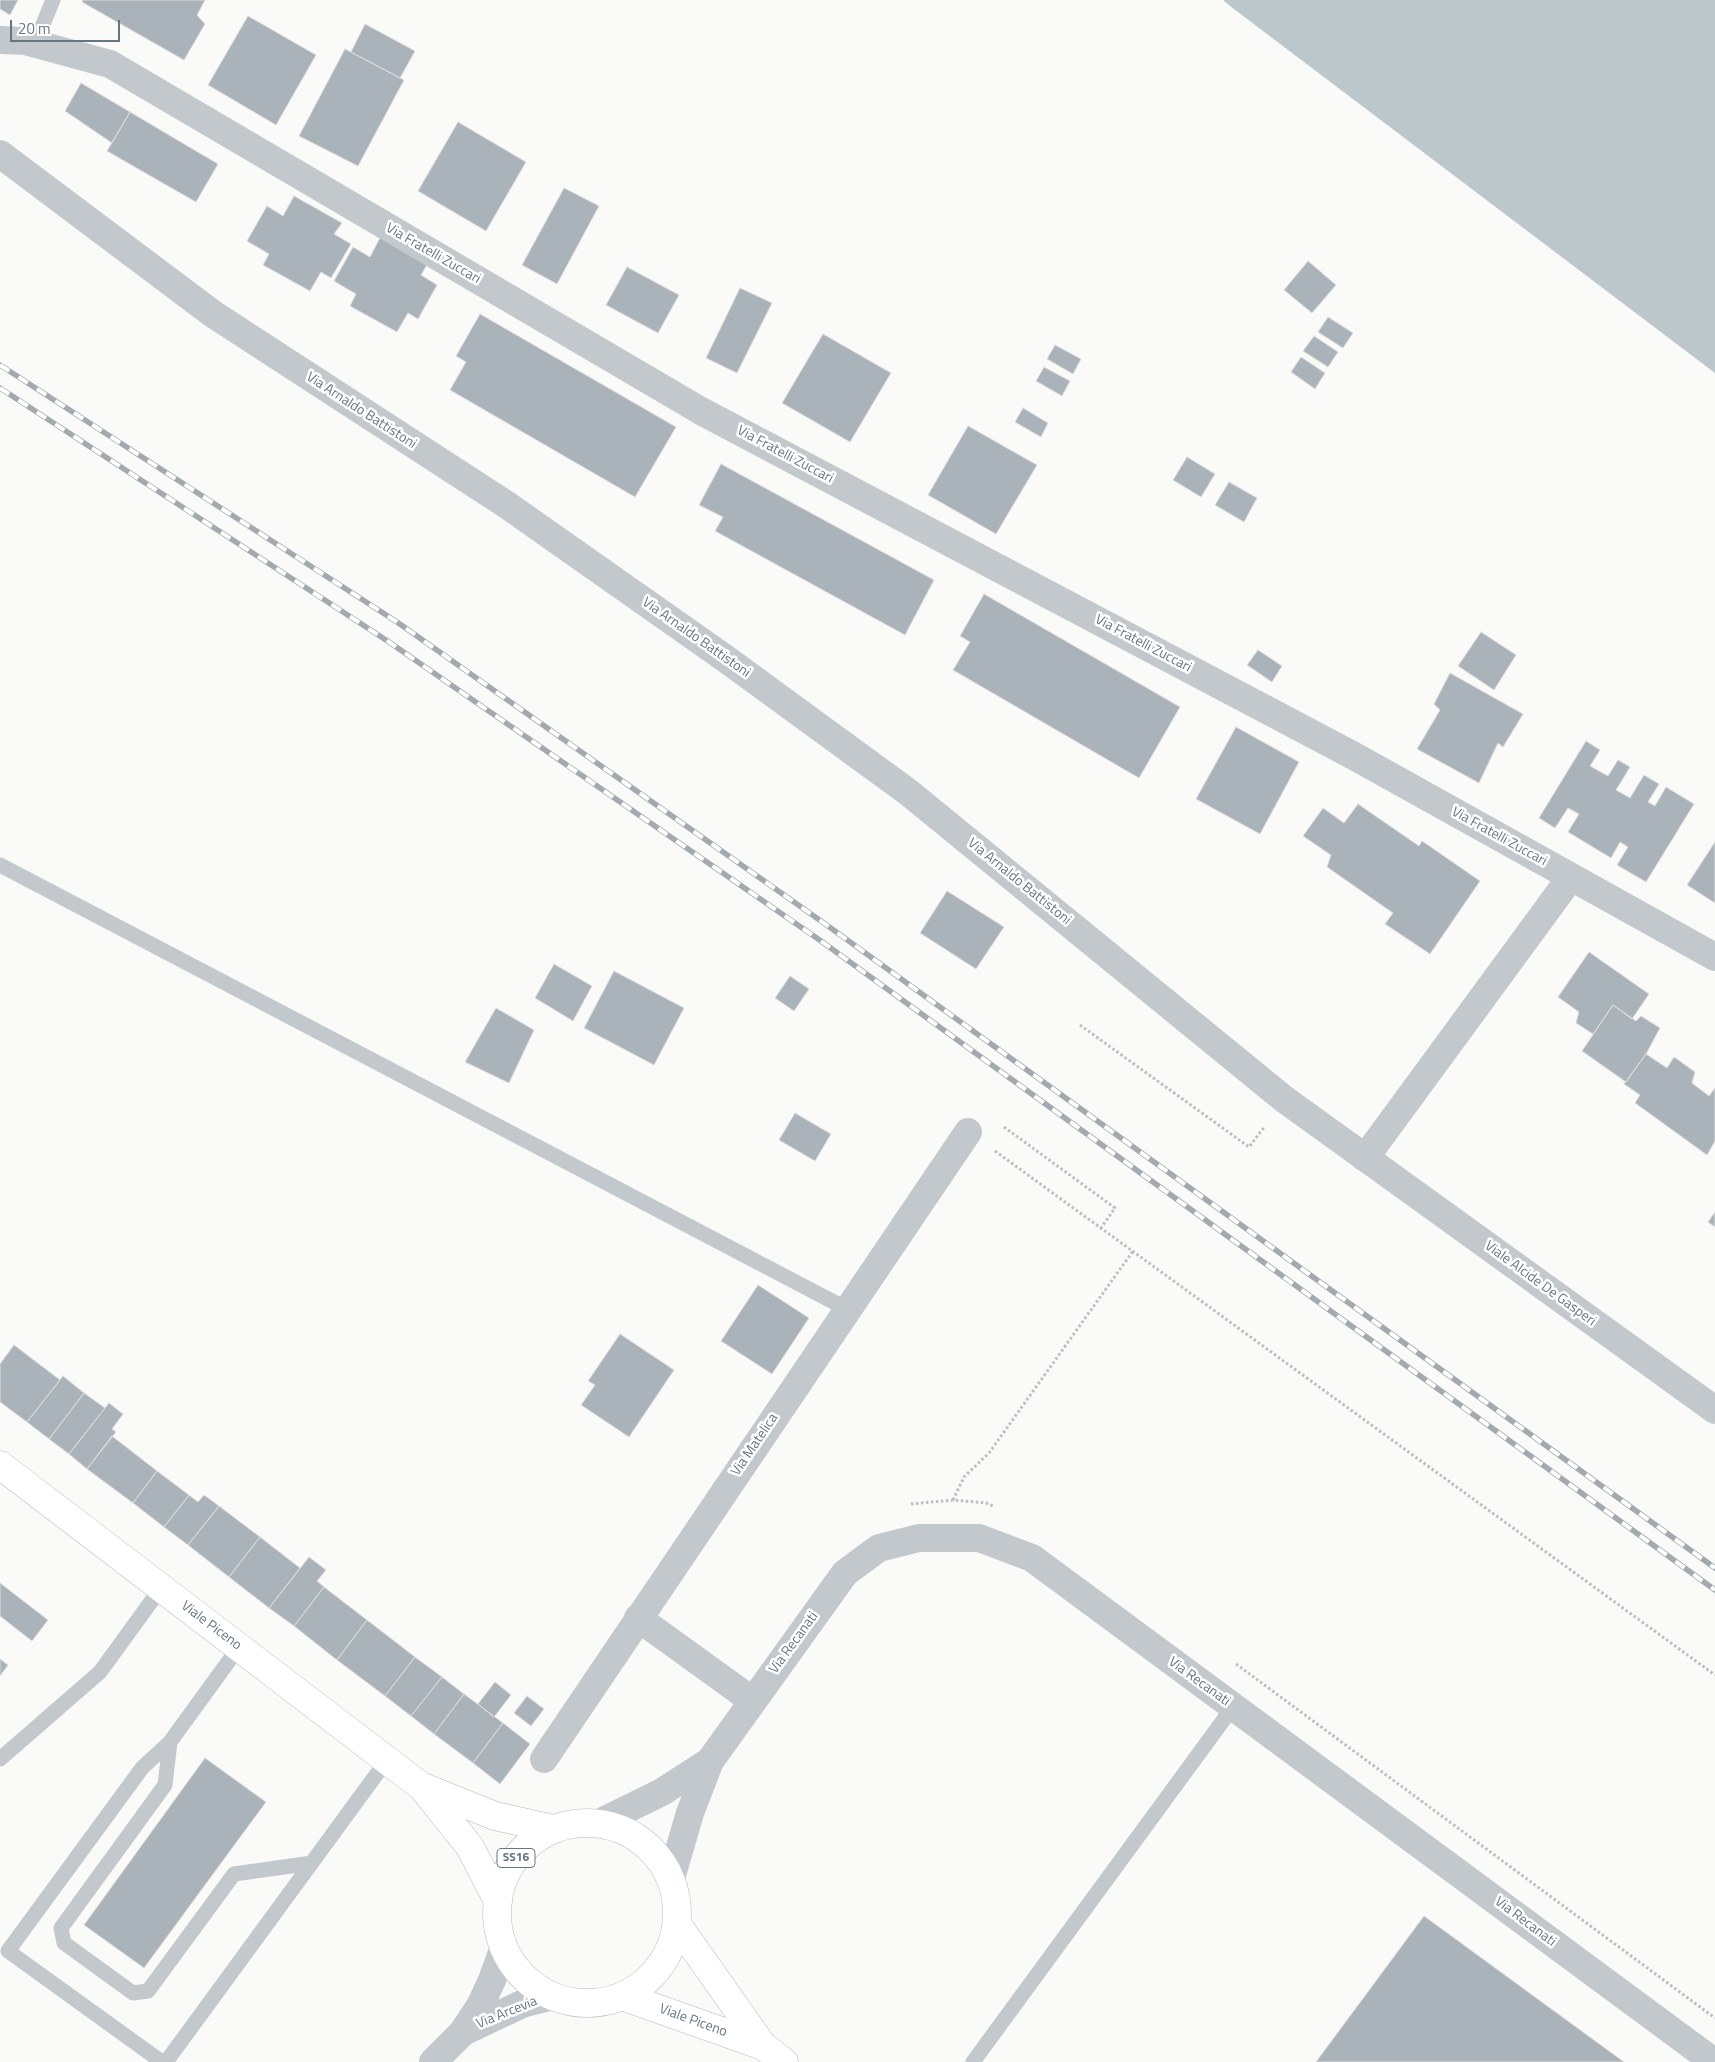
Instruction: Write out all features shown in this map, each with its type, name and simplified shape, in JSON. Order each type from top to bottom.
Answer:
[{"type":"main road","name":"Viale Piceno","points":[[0,1464],[422,1787],[470,1847],[498,1901]]},
{"type":"main road","name":"Viale Piceno","points":[[422,1787],[495,1816],[553,1829]]},
{"type":"main road","name":"Viale Piceno","points":[[575,1823],[599,1823],[622,1829],[643,1841],[659,1858],[671,1878],[677,1900],[677,1924],[671,1947],[659,1967],[643,1984],[622,1996],[600,2002],[576,2002],[553,1996],[532,1984],[515,1967],[504,1947],[498,1924],[498,1901],[504,1878],[515,1858],[532,1841],[553,1829],[575,1823]]},
{"type":"main road","name":"Viale Piceno","points":[[677,1924],[774,2054]]},
{"type":"main road","name":"Viale Piceno","points":[[622,1996],[774,2054]]},
{"type":"street","name":"Via Fratelli Zuccari","points":[[0,40],[25,41],[110,64],[701,411],[1354,756],[1715,957]]},
{"type":"street","name":"Via Arnaldo Battistoni","points":[[0,154],[213,314],[507,505],[726,658],[892,780],[1284,1100],[1365,1158]]},
{"type":"street","points":[[1365,1158],[1571,878]]},
{"type":"street","name":"Via Matelica","points":[[544,1759],[968,1132]]},
{"type":"street","name":"Viale Alcide De Gasperi","points":[[1365,1158],[1715,1410]]},
{"type":"street","name":"Via Recanati","points":[[671,1878],[690,1813],[710,1761],[845,1573],[879,1548],[919,1538],[979,1538],[1032,1558],[1714,2062]]},
{"type":"street","points":[[638,1618],[753,1701]]},
{"type":"street","name":"Via Recanati","points":[[599,1823],[662,1792],[710,1761]]},
{"type":"street","name":"Via Arcevia","points":[[433,2062],[462,2033],[480,2006],[504,1947]]},
{"type":"street","name":"Via Arcevia","points":[[462,2033],[522,2004],[553,1996]]},
{"type":"lane","points":[[35,44],[53,0]]},
{"type":"lane","points":[[0,865],[847,1309]]},
{"type":"lane","points":[[0,1759],[100,1672],[162,1588]]},
{"type":"lane","points":[[162,2062],[8,1951],[142,1768],[170,1742],[239,1647]]},
{"type":"lane","points":[[973,2062],[1233,1707]]},
{"type":"lane","points":[[170,1742],[165,1786],[61,1928],[64,1943],[133,1993],[148,1991],[234,1874],[312,1863]]},
{"type":"lane","points":[[166,2062],[387,1760]]},
{"type":"path","points":[[1080,1025],[1249,1148],[1284,1100]]},
{"type":"path","points":[[1004,1127],[1115,1208],[1101,1228]]},
{"type":"path","points":[[968,1132],[1715,1675]]},
{"type":"path","points":[[953,1500],[964,1476],[989,1453],[1133,1252]]},
{"type":"path","points":[[906,1506],[915,1503],[953,1500],[986,1503],[995,1506]]},
{"type":"path","points":[[1233,1662],[1715,2018]]},
{"type":"shaded area","points":[[1223,0],[1715,0],[1715,373],[1230,6]]},
{"type":"building","points":[[0,0],[18,0],[10,15],[0,9]]},
{"type":"building","points":[[83,0],[205,0],[197,15],[205,24],[184,60],[82,2]]},
{"type":"building","points":[[248,16],[316,55],[276,125],[208,85]]},
{"type":"building","points":[[365,24],[415,51],[400,78],[351,52]]},
{"type":"building","points":[[345,49],[404,80],[358,166],[299,136]]},
{"type":"building","points":[[81,83],[130,112],[112,143],[65,111]]},
{"type":"building","points":[[130,112],[218,164],[196,202],[107,151]]},
{"type":"building","points":[[458,122],[526,162],[486,231],[418,191]]},
{"type":"building","points":[[564,188],[599,206],[557,284],[522,265]]},
{"type":"building","points":[[294,196],[342,223],[334,234],[351,244],[331,278],[321,272],[310,291],[263,265],[269,254],[247,241],[267,206],[283,216]]},
{"type":"building","points":[[381,236],[428,263],[421,275],[437,285],[418,319],[408,313],[397,332],[350,306],[356,294],[334,281],[353,247],[370,257]]},
{"type":"building","points":[[1308,261],[1336,285],[1312,313],[1284,290]]},
{"type":"building","points":[[627,267],[679,295],[658,333],[606,305]]},
{"type":"building","points":[[740,288],[772,303],[737,373],[706,358]]},
{"type":"building","points":[[480,314],[676,427],[635,497],[450,390],[466,362],[456,356]]},
{"type":"building","points":[[1328,317],[1353,333],[1343,348],[1318,332]]},
{"type":"building","points":[[823,334],[891,373],[850,442],[782,403]]},
{"type":"building","points":[[1314,336],[1338,352],[1328,367],[1303,351]]},
{"type":"building","points":[[1055,345],[1081,359],[1073,374],[1047,359]]},
{"type":"building","points":[[1301,357],[1325,373],[1315,389],[1291,372]]},
{"type":"building","points":[[1044,367],[1070,381],[1062,396],[1036,381]]},
{"type":"building","points":[[1023,408],[1048,423],[1041,437],[1015,422]]},
{"type":"building","points":[[968,426],[1037,465],[996,534],[928,495]]},
{"type":"building","points":[[1187,457],[1215,474],[1201,497],[1173,480]]},
{"type":"building","points":[[721,464],[934,580],[905,635],[715,531],[723,517],[699,505]]},
{"type":"building","points":[[1229,482],[1257,498],[1244,522],[1215,505]]},
{"type":"building","points":[[984,594],[1180,707],[1139,778],[953,670],[970,642],[960,636]]},
{"type":"building","points":[[1481,632],[1516,655],[1494,690],[1458,666]]},
{"type":"building","points":[[1258,650],[1282,666],[1272,682],[1247,665]]},
{"type":"building","points":[[1450,673],[1523,714],[1503,747],[1498,743],[1479,783],[1417,749],[1440,710],[1434,704]]},
{"type":"building","points":[[1236,727],[1299,762],[1260,834],[1196,799]]},
{"type":"building","points":[[1586,741],[1600,750],[1590,766],[1608,776],[1618,760],[1630,767],[1616,790],[1630,798],[1644,775],[1659,784],[1648,802],[1655,806],[1666,787],[1694,804],[1646,882],[1617,865],[1628,847],[1620,842],[1611,858],[1568,832],[1579,814],[1568,808],[1555,828],[1539,818]]},
{"type":"building","points":[[1358,804],[1419,846],[1422,841],[1480,881],[1430,954],[1385,924],[1393,913],[1327,867],[1331,855],[1303,836],[1323,808],[1344,823]]},
{"type":"building","points":[[1715,842],[1715,903],[1687,885]]},
{"type":"building","points":[[947,891],[1004,927],[976,969],[920,933]]},
{"type":"building","points":[[1589,952],[1649,994],[1632,1019],[1613,1005],[1593,1034],[1576,1023],[1579,1012],[1558,997]]},
{"type":"building","points":[[554,964],[592,986],[573,1021],[535,998]]},
{"type":"building","points":[[614,971],[684,1008],[654,1065],[584,1028]]},
{"type":"building","points":[[790,976],[809,989],[794,1011],[775,998]]},
{"type":"building","points":[[1613,1005],[1636,1021],[1641,1016],[1660,1028],[1646,1054],[1626,1082],[1582,1051]]},
{"type":"building","points":[[496,1008],[534,1030],[509,1083],[465,1062]]},
{"type":"building","points":[[1646,1054],[1667,1068],[1674,1057],[1695,1072],[1692,1083],[1709,1096],[1715,1088],[1715,1141],[1707,1155],[1635,1103],[1640,1095],[1624,1084]]},
{"type":"building","points":[[795,1113],[831,1134],[815,1161],[779,1140]]},
{"type":"building","points":[[1715,1212],[1715,1227],[1708,1222]]},
{"type":"building","points":[[758,1285],[809,1318],[772,1374],[721,1341]]},
{"type":"building","points":[[620,1334],[674,1370],[629,1437],[581,1405],[595,1385],[588,1381]]},
{"type":"building","points":[[14,1345],[60,1380],[27,1422],[0,1402],[0,1364]]},
{"type":"building","points":[[63,1376],[84,1393],[49,1439],[27,1422]]},
{"type":"building","points":[[84,1393],[105,1408],[69,1454],[49,1439]]},
{"type":"building","points":[[109,1403],[123,1414],[112,1429],[116,1432],[87,1469],[69,1454]]},
{"type":"building","points":[[112,1436],[157,1471],[133,1503],[87,1469]]},
{"type":"building","points":[[157,1471],[189,1495],[164,1527],[133,1503]]},
{"type":"building","points":[[189,1495],[198,1502],[204,1495],[219,1506],[188,1545],[164,1527]]},
{"type":"building","points":[[219,1506],[260,1537],[229,1577],[188,1545]]},
{"type":"building","points":[[260,1537],[300,1568],[269,1608],[229,1577]]},
{"type":"building","points":[[309,1557],[326,1570],[317,1581],[324,1587],[294,1626],[269,1608]]},
{"type":"building","points":[[0,1583],[48,1620],[32,1641],[0,1616]]},
{"type":"building","points":[[324,1587],[367,1620],[337,1660],[294,1626]]},
{"type":"building","points":[[367,1620],[415,1657],[385,1696],[337,1660]]},
{"type":"building","points":[[415,1657],[442,1677],[411,1716],[385,1696]]},
{"type":"building","points":[[0,1659],[8,1665],[0,1676]]},
{"type":"building","points":[[442,1677],[464,1694],[434,1734],[411,1716]]},
{"type":"building","points":[[495,1682],[511,1695],[494,1717],[478,1704]]},
{"type":"building","points":[[464,1694],[503,1723],[473,1763],[434,1734]]},
{"type":"building","points":[[527,1696],[544,1709],[531,1726],[514,1713]]},
{"type":"building","points":[[503,1723],[530,1744],[500,1784],[473,1763]]},
{"type":"building","points":[[205,1758],[266,1802],[144,1968],[84,1925]]},
{"type":"building","points":[[1424,1916],[1624,2062],[1316,2062]]},
{"type":"railway","points":[[0,365],[397,622],[828,926],[1715,1568]]},
{"type":"railway","points":[[0,388],[389,642],[821,941],[1715,1590]]}]
